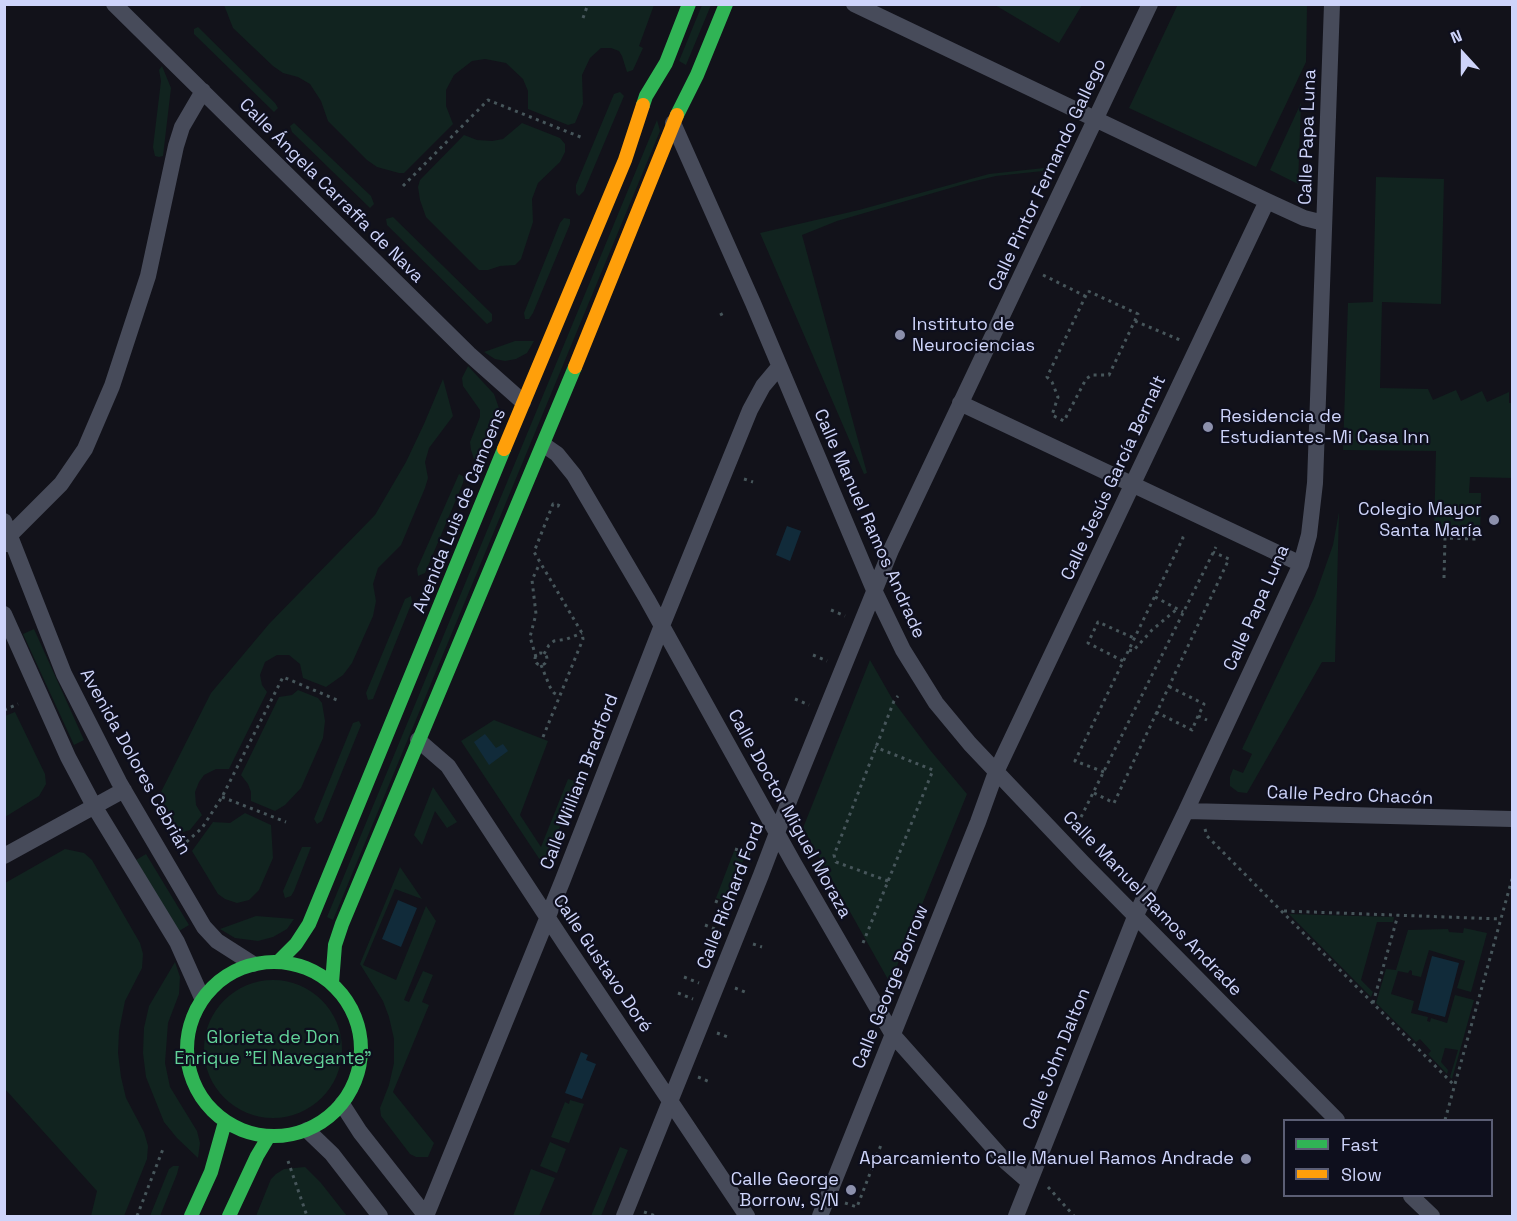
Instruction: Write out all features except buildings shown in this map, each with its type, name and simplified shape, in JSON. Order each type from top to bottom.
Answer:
[{"type":"main road","name":"Avenida Luis de Camoens","points":[[279,961],[296,945],[309,924],[625,160],[646,96],[663,69],[689,4]]},
{"type":"main road","name":"Avenida Luis de Camoens","points":[[332,983],[335,945],[418,740],[544,445],[667,109],[697,75],[726,4]]},
{"type":"main road","name":"Avenida Luis de Camoens","points":[[663,69],[667,109]]},
{"type":"main road","points":[[279,961],[308,968],[332,983],[350,1004],[359,1028],[362,1055],[356,1081],[342,1104],[326,1119],[295,1134],[269,1136],[246,1132],[225,1122],[207,1106],[194,1087],[187,1065],[186,1041],[191,1018],[202,998],[216,982],[234,971],[254,964],[279,961]]},
{"type":"main road","points":[[192,1216],[211,1172],[225,1122]]},
{"type":"main road","points":[[229,1216],[256,1156],[269,1136]]},
{"type":"street","name":"Calle Ángela Carraffa de Nava","points":[[114,4],[469,354],[524,402]]},
{"type":"street","points":[[854,4],[1267,201],[1304,218],[1324,224]]},
{"type":"street","name":"Calle Pintor Fernando Gallego","points":[[874,590],[960,403],[1150,4]]},
{"type":"street","name":"Calle Papa Luna","points":[[1135,916],[1301,564],[1309,535],[1316,483],[1332,4]]},
{"type":"street","points":[[6,536],[61,484],[85,449],[112,386],[148,276],[182,126],[203,91]]},
{"type":"street","name":"Calle Manuel Ramos Andrade","points":[[667,109],[753,303],[874,590],[903,650],[936,703],[996,772],[1336,1119]]},
{"type":"street","name":"Calle Jesús García Bernalt","points":[[996,772],[1267,201]]},
{"type":"street","name":"Calle William Bradford","points":[[426,1216],[753,403],[763,386],[779,367]]},
{"type":"street","points":[[960,403],[1301,564]]},
{"type":"street","name":"Calle Doctor Miguel Moraza","points":[[544,445],[557,454],[569,467],[893,1035],[1006,1162],[1029,1182]]},
{"type":"street","name":"Avenida Dolores Cebrián","points":[[6,536],[64,674],[124,790],[204,927],[217,941],[254,964]]},
{"type":"street","name":"Calle Richard Ford","points":[[624,1216],[874,590]]},
{"type":"street","points":[[4,614],[68,757],[94,806],[177,942],[202,998]]},
{"type":"street","name":"Calle Gustavo Doré","points":[[418,740],[448,766],[747,1216]]},
{"type":"street","name":"Calle George Borrow","points":[[820,1216],[996,772]]},
{"type":"street","points":[[4,856],[124,790]]},
{"type":"street","name":"Calle Pedro Chacón","points":[[1186,811],[1512,819]]},
{"type":"street","name":"Calle John Dalton","points":[[1016,1216],[1135,916]]},
{"type":"street","points":[[342,1104],[360,1132],[426,1216]]},
{"type":"street","points":[[307,1130],[332,1154],[380,1216]]},
{"type":"street","points":[[1412,1197],[1432,1216]]},
{"type":"path","points":[[583,18],[588,4]]},
{"type":"path","points":[[404,186],[488,100],[583,138]]},
{"type":"path","points":[[1043,275],[1086,296]]},
{"type":"path","points":[[1088,291],[1138,314],[1135,321],[1109,375],[1092,375],[1086,379],[1064,421],[1052,415],[1058,397],[1052,382],[1047,377],[1088,291]]},
{"type":"path","points":[[1135,321],[1180,340]]},
{"type":"path","points":[[744,479],[753,482]]},
{"type":"path","points":[[543,737],[583,639],[582,633],[534,552],[553,504],[558,506],[561,500]]},
{"type":"path","points":[[1104,772],[1075,761],[1183,538],[1180,537]]},
{"type":"path","points":[[1444,578],[1445,538],[1476,539]]},
{"type":"path","points":[[1080,817],[1216,547]]},
{"type":"path","points":[[1094,793],[1114,803],[1229,559],[1213,552]]},
{"type":"path","points":[[540,563],[532,580],[536,614],[530,637],[535,661],[541,665],[554,693],[560,696]]},
{"type":"path","points":[[1155,597],[1183,612]]},
{"type":"path","points":[[1129,650],[1133,651],[1152,630],[1177,609]]},
{"type":"path","points":[[831,610],[842,614]]},
{"type":"path","points":[[1124,661],[1088,643],[1091,632],[1098,622],[1134,639]]},
{"type":"path","points":[[544,654],[549,645],[555,641],[582,633]]},
{"type":"path","points":[[536,657],[544,654]]},
{"type":"path","points":[[541,665],[547,661],[544,654]]},
{"type":"path","points":[[813,655],[824,660]]},
{"type":"path","points":[[181,847],[202,828],[222,797],[283,677],[337,700]]},
{"type":"path","points":[[1156,712],[1192,730],[1204,704],[1168,686]]},
{"type":"path","points":[[888,881],[836,862],[834,855],[897,696]]},
{"type":"path","points":[[795,699],[806,703]]},
{"type":"path","points":[[4,710],[18,704]]},
{"type":"path","points":[[1198,716],[1207,720]]},
{"type":"path","points":[[863,942],[933,770],[875,747]]},
{"type":"path","points":[[222,797],[286,822]]},
{"type":"path","points":[[1204,828],[1207,836],[1454,1084]]},
{"type":"path","points":[[735,849],[750,855]]},
{"type":"path","points":[[1445,1119],[1512,879]]},
{"type":"path","points":[[714,901],[730,907]]},
{"type":"path","points":[[1282,911],[1501,919]]},
{"type":"path","points":[[1373,1003],[1398,915]]},
{"type":"path","points":[[705,925],[720,931]]},
{"type":"path","points":[[753,944],[762,947]]},
{"type":"path","points":[[684,977],[699,983]]},
{"type":"path","points":[[735,988],[745,992]]},
{"type":"path","points":[[678,993],[693,999]]},
{"type":"path","points":[[717,1033],[728,1037]]},
{"type":"path","points":[[698,1077],[710,1082]]},
{"type":"path","points":[[845,1203],[856,1207],[881,1145]]},
{"type":"path","points":[[137,1216],[163,1149]]},
{"type":"path","points":[[288,1161],[307,1216]]},
{"type":"path","points":[[1048,1187],[1074,1216]]},
{"type":"path","points":[[644,1212],[656,1216]]},
{"type":"green space","points":[[1178,4],[1307,5],[1306,62],[1256,167],[1129,108]]},
{"type":"green space","points":[[224,5],[654,5],[639,46],[643,48],[633,70],[627,72],[619,51],[611,48],[601,48],[590,58],[582,75],[583,104],[575,123],[568,125],[528,109],[528,91],[523,79],[506,63],[485,59],[472,61],[454,75],[446,90],[446,106],[453,124],[404,173],[399,173],[377,167],[367,160],[328,121],[321,101],[310,84],[298,77],[283,73],[273,66],[233,28]]},
{"type":"green space","points":[[702,5],[711,5],[686,65],[679,61]]},
{"type":"green space","points":[[995,5],[1082,5],[1059,43]]},
{"type":"green space","points":[[198,27],[275,103],[278,108],[274,112],[194,34],[194,29]]},
{"type":"green space","points":[[162,66],[171,88],[163,156],[159,157],[155,156],[153,147],[161,81],[159,70]]},
{"type":"green space","points":[[620,92],[624,96],[584,191],[579,196],[576,193],[576,185],[614,94]]},
{"type":"green space","points":[[1301,103],[1298,184],[1270,170]]},
{"type":"green space","points":[[657,120],[660,131],[333,920],[327,917]]},
{"type":"green space","points":[[294,123],[371,196],[374,204],[370,208],[292,132],[290,126]]},
{"type":"green space","points":[[522,123],[560,138],[565,144],[565,152],[560,162],[538,183],[532,199],[533,222],[521,259],[515,265],[479,270],[426,217],[420,200],[418,187],[420,180],[464,135],[477,140],[503,139]]},
{"type":"green space","points":[[1044,168],[1043,171],[996,176],[971,182],[837,221],[802,235],[867,473],[864,474],[760,233],[859,210],[989,174]]},
{"type":"green space","points":[[1376,177],[1444,179],[1441,304],[1382,302],[1380,388],[1428,389],[1433,400],[1456,390],[1461,401],[1482,391],[1487,402],[1509,392],[1509,403],[1512,403],[1512,478],[1470,477],[1469,493],[1481,493],[1480,536],[1434,534],[1436,451],[1343,450],[1348,303],[1373,302]]},
{"type":"green space","points":[[393,217],[492,314],[492,321],[487,324],[387,225],[386,219]]},
{"type":"green space","points":[[564,218],[570,219],[570,224],[533,313],[529,319],[525,319],[524,313]]},
{"type":"green space","points":[[515,341],[534,341],[527,353],[516,359],[505,361],[495,359],[484,352]]},
{"type":"green space","points":[[468,366],[494,394],[502,417],[485,464],[474,459],[471,450],[470,442],[480,417],[480,410],[463,386],[462,378]]},
{"type":"green space","points":[[443,379],[453,416],[429,448],[425,462],[428,478],[401,545],[378,568],[373,584],[376,601],[373,616],[352,663],[343,675],[326,687],[303,678],[300,664],[289,655],[277,655],[265,662],[260,675],[262,685],[267,692],[229,769],[216,769],[204,775],[195,792],[196,805],[202,815],[190,830],[183,832],[178,830],[159,796],[211,693],[269,624],[375,515],[406,462]]},
{"type":"green space","points":[[459,474],[464,477],[463,483],[425,573],[418,576],[417,569]]},
{"type":"green space","points":[[1339,512],[1335,662],[1322,662],[1247,793],[1238,792],[1230,786],[1230,777],[1233,769],[1243,773],[1252,754],[1242,749],[1315,596],[1333,545]]},
{"type":"green space","points":[[411,596],[412,602],[373,699],[368,700],[366,693],[405,599]]},
{"type":"green space","points":[[34,629],[84,740],[74,745],[23,634]]},
{"type":"green space","points":[[870,660],[894,702],[967,794],[890,983],[803,828]]},
{"type":"green space","points":[[298,690],[318,698],[322,703],[325,721],[323,738],[301,788],[285,805],[275,811],[251,801],[248,784],[241,775],[279,697],[292,695]]},
{"type":"green space","points":[[15,712],[45,774],[46,784],[39,796],[5,817],[5,716]]},
{"type":"green space","points":[[494,720],[548,741],[520,815],[541,847],[568,779],[578,782],[544,866],[461,741]]},
{"type":"green space","points":[[359,721],[361,725],[322,821],[317,824],[314,819],[353,723]]},
{"type":"green space","points":[[433,787],[457,822],[447,828],[435,811],[422,845],[414,835]]},
{"type":"green space","points":[[245,813],[271,825],[273,858],[259,890],[249,900],[237,903],[218,894],[192,851],[213,822],[230,823]]},
{"type":"green space","points":[[302,847],[311,847],[294,891],[291,896],[285,898],[283,891]]},
{"type":"green space","points":[[65,849],[84,853],[92,860],[140,943],[143,954],[142,968],[125,1001],[119,1031],[118,1053],[126,1098],[144,1132],[148,1146],[147,1159],[124,1216],[91,1216],[97,1191],[5,1089],[5,883]]},
{"type":"green space","points":[[734,851],[745,856],[727,902],[716,898]]},
{"type":"green space","points":[[146,854],[189,925],[179,931],[136,860]]},
{"type":"green space","points":[[400,867],[422,899],[395,889],[363,965],[396,980],[426,906],[436,921],[404,1000],[409,1002],[423,971],[433,975],[422,1002],[429,1005],[393,1092],[434,1143],[428,1157],[416,1157],[410,1154],[381,1116],[380,1108],[394,1063],[394,1039],[383,1001],[360,964]]},
{"type":"green space","points":[[1289,914],[1394,917],[1393,922],[1377,922],[1361,980],[1373,992],[1371,997]]},
{"type":"green space","points":[[256,916],[294,919],[287,929],[273,937],[258,941],[235,938],[220,929]]},
{"type":"green space","points":[[1464,928],[1487,933],[1471,992],[1457,988],[1465,961],[1429,950],[1421,977],[1412,975],[1410,970],[1408,973],[1398,971],[1391,994],[1414,1001],[1411,1013],[1428,1017],[1427,1021],[1430,1022],[1431,1018],[1447,1023],[1455,995],[1474,1000],[1452,1079],[1450,1077],[1458,1050],[1445,1048],[1441,1062],[1448,1070],[1447,1074],[1428,1054],[1431,1051],[1420,1039],[1416,1042],[1376,1003],[1386,969],[1396,970],[1408,930],[1448,929],[1449,932],[1463,933]]},
{"type":"green space","points":[[175,962],[180,977],[179,994],[168,1023],[165,1063],[170,1087],[197,1131],[200,1143],[198,1158],[164,1122],[146,1077],[143,1053],[144,1028],[149,1006]]},
{"type":"green space","name":"Glorieta de Don Enrique \"El Navegante\"","points":[[273,980],[299,986],[322,1000],[336,1023],[342,1049],[336,1075],[322,1098],[299,1112],[273,1118],[247,1112],[224,1098],[210,1075],[204,1049],[210,1023],[224,1000],[247,986]]},
{"type":"green space","points":[[570,1100],[584,1104],[569,1143],[551,1137],[565,1102],[569,1104]]},
{"type":"green space","points":[[550,1142],[566,1149],[557,1173],[540,1166]]},
{"type":"green space","points":[[620,1147],[628,1150],[601,1216],[591,1216]]},
{"type":"green space","points":[[179,1166],[160,1216],[150,1216],[169,1169]]},
{"type":"green space","points":[[305,1167],[347,1216],[256,1216],[271,1179],[276,1174],[284,1169]]},
{"type":"green space","points":[[531,1169],[555,1178],[539,1216],[513,1216]]},
{"type":"water","points":[[787,526],[801,531],[790,561],[776,555]]},
{"type":"water","points":[[485,734],[496,748],[503,744],[508,751],[489,765],[474,742]]},
{"type":"water","points":[[398,900],[417,908],[401,947],[382,939]]},
{"type":"water","points":[[1432,956],[1459,963],[1445,1017],[1418,1010]]},
{"type":"water","points":[[581,1052],[588,1055],[586,1060],[596,1064],[582,1099],[565,1093]]},
{"type":"traffic: fast","points":[[643,105],[666,63],[689,4]]},
{"type":"traffic: fast","points":[[677,115],[697,75],[726,4]]},
{"type":"traffic: fast","points":[[332,983],[335,945],[342,924],[575,367]]},
{"type":"traffic: fast","points":[[279,961],[296,944],[309,924],[504,449]]},
{"type":"traffic: fast","points":[[274,962],[291,963],[307,968],[323,976],[336,987],[347,1000],[355,1016],[360,1032],[361,1049],[360,1066],[355,1082],[347,1098],[336,1111],[323,1122],[307,1130],[291,1135],[274,1136],[257,1135],[241,1130],[225,1122],[212,1111],[201,1098],[193,1082],[188,1066],[187,1049],[188,1032],[193,1016],[201,1000],[212,987],[225,976],[241,968],[257,963],[274,962]]},
{"type":"traffic: fast","points":[[191,1216],[211,1172],[225,1122]]},
{"type":"traffic: fast","points":[[229,1216],[269,1136]]},
{"type":"traffic: slow","points":[[504,449],[625,160],[643,105]]},
{"type":"traffic: slow","points":[[575,367],[677,115]]},
{"type":"place","name":"Instituto de Neurociencias","points":[[900,335]]},
{"type":"place","name":"Residencia de Estudiantes-Mi Casa Inn","points":[[1208,427]]},
{"type":"place","name":"Colegio Mayor Santa María","points":[[1494,520]]},
{"type":"place","name":"Aparcamiento Calle Manuel Ramos Andrade","points":[[1246,1159]]},
{"type":"place","name":"Calle George Borrow, S/N","points":[[851,1190]]}]
